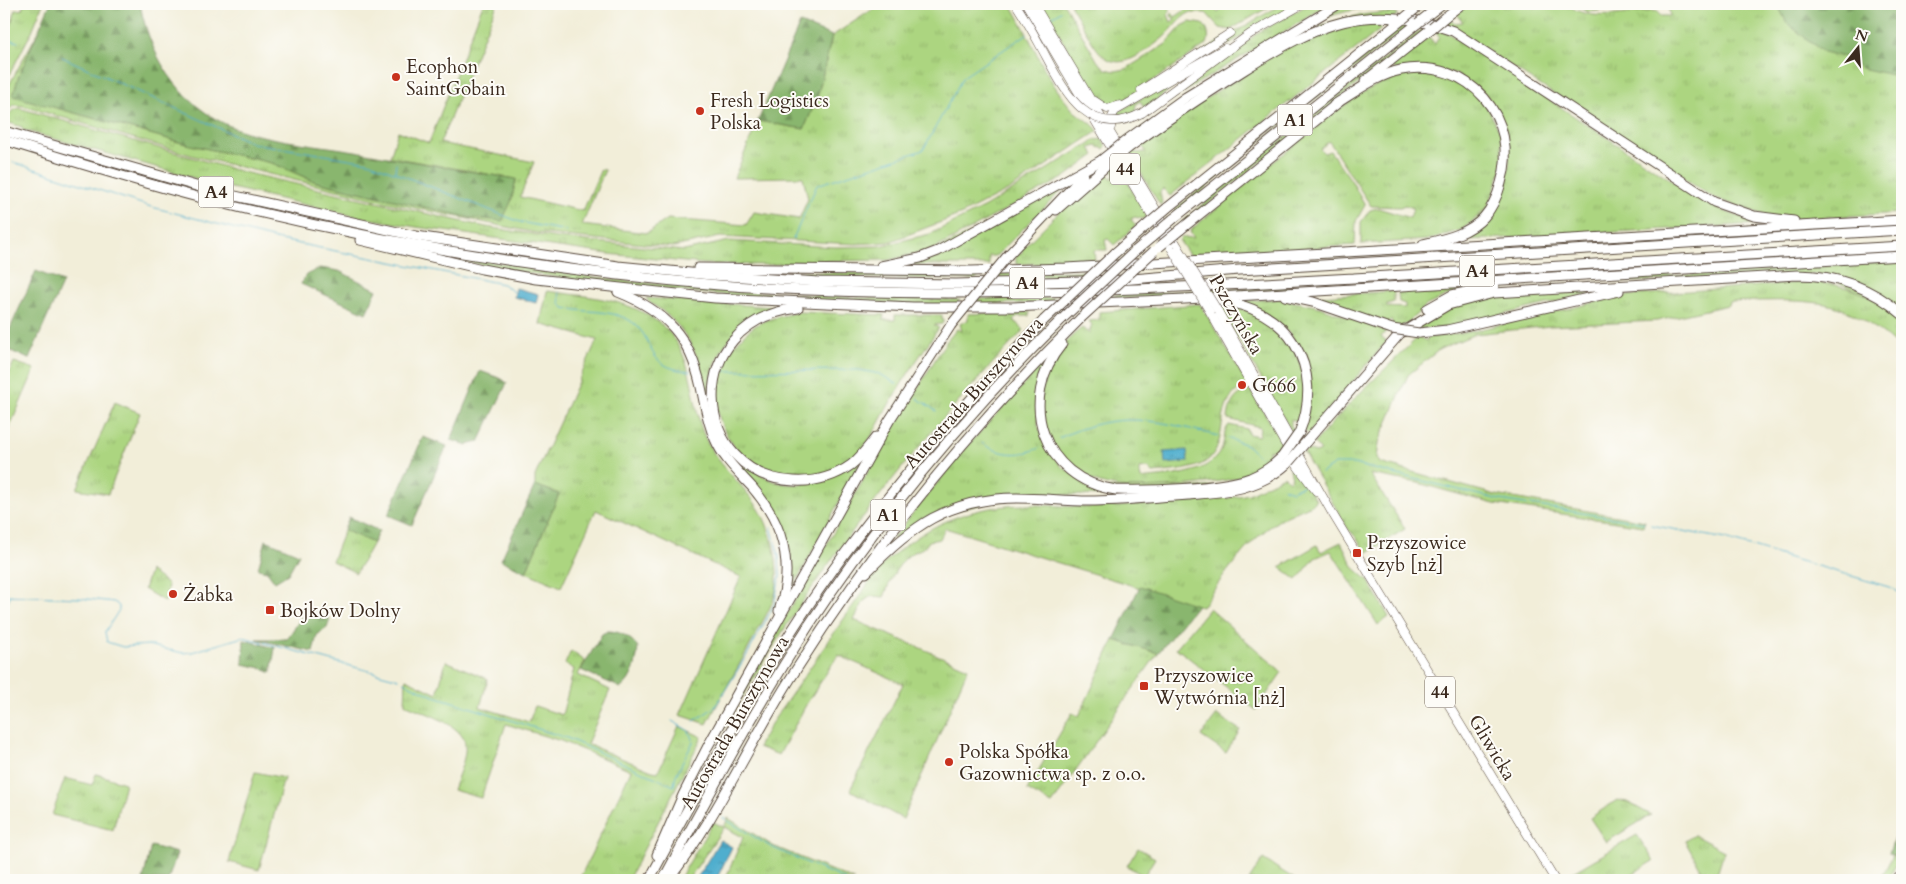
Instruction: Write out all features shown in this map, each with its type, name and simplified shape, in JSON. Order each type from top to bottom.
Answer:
[{"type":"highway","points":[[649,879],[660,848],[708,746],[889,422],[951,325],[1008,254],[1050,208],[1102,164],[1186,97],[1339,4]]},
{"type":"highway","name":"Autostrada Bursztynowa","points":[[663,880],[743,734],[810,624],[878,528],[962,424],[1062,319],[1152,236],[1442,4]]},
{"type":"highway","points":[[668,880],[679,866],[793,674],[873,555],[948,460],[1024,375],[1081,318],[1156,249],[1462,4]]},
{"type":"highway","name":"Autostrada Bursztynowa","points":[[649,879],[732,729],[796,624],[842,557],[913,464],[987,379],[1044,320],[1146,226],[1421,5]]},
{"type":"highway","points":[[1129,142],[1316,26],[1358,12],[1398,12],[1425,17],[1453,31],[1714,202],[1731,209],[1767,218],[1834,224]]},
{"type":"highway","points":[[1334,105],[1382,76],[1405,70],[1423,69],[1444,72],[1464,81],[1483,96],[1498,118],[1504,138],[1506,168],[1497,196],[1484,217],[1458,235],[1398,249]]},
{"type":"highway","name":"A4","points":[[4,131],[180,182],[328,218],[474,246],[618,266],[711,275],[818,282],[1031,283],[1902,230]]},
{"type":"highway","name":"A4","points":[[7,141],[170,189],[328,228],[446,251],[621,275],[752,287],[922,294],[1144,290],[1902,246]]},
{"type":"highway","points":[[866,270],[920,258],[938,251],[1102,164]]},
{"type":"highway","points":[[618,266],[972,271],[1066,268],[1902,220]]},
{"type":"highway","points":[[328,228],[358,240],[482,269],[536,279],[715,298],[822,305],[1012,307],[1184,299],[1902,256]]},
{"type":"highway","points":[[1395,332],[1448,305],[1494,293],[1788,276],[1824,277],[1853,284],[1867,290],[1902,314]]},
{"type":"highway","points":[[844,597],[879,558],[906,534],[933,518],[970,504],[1006,498],[1111,500],[1227,492],[1262,482],[1306,442],[1395,332],[1424,311],[1452,295],[1484,287],[1552,277]]},
{"type":"highway","points":[[1267,294],[1313,302],[1395,332],[1419,333],[1447,330],[1595,295],[1656,284]]},
{"type":"highway","points":[[604,287],[636,299],[657,311],[684,340],[697,368],[709,423],[715,440],[724,455],[763,501],[773,516],[784,545],[787,574],[783,601],[771,633]]},
{"type":"highway","points":[[1081,318],[1046,366],[1038,398],[1043,433],[1054,453],[1073,473],[1093,484],[1116,490],[1214,485],[1250,478],[1284,460],[1299,433],[1307,408],[1307,377],[1300,354],[1284,330],[1260,312],[1239,304],[1184,299]]},
{"type":"highway","points":[[822,305],[778,311],[766,315],[747,326],[730,344],[717,368],[713,392],[717,421],[722,435],[730,448],[745,463],[758,471],[772,478],[804,482],[829,477],[851,465],[889,422]]},
{"type":"main road","name":"Pszczyńska","points":[[1026,4],[1214,312],[1298,467],[1326,503]]},
{"type":"main road","name":"Pszczyńska","points":[[1034,4],[1090,96],[1175,248]]},
{"type":"main road","points":[[1115,141],[1111,124],[1115,111],[1303,4]]},
{"type":"main road","points":[[1016,5],[1061,84],[1080,108],[1095,117],[1112,121],[1130,118],[1142,113],[1250,34]]},
{"type":"main road","points":[[1090,96],[1102,107],[1116,107],[1184,61],[1230,33]]},
{"type":"main road","name":"Gliwicka","points":[[1326,503],[1555,880]]},
{"type":"green space","points":[[24,4],[43,4],[32,31],[4,85],[4,37],[7,37],[16,9],[22,10]]},
{"type":"green space","points":[[50,4],[140,4],[153,46],[175,83],[189,99],[206,113],[225,124],[246,132],[273,138],[516,179],[511,202],[502,221],[471,218],[316,182],[272,163],[186,144],[13,96],[18,78]]},
{"type":"green space","points":[[483,4],[497,4],[440,143],[534,162],[520,197],[583,211],[601,169],[605,170],[582,225],[647,233],[668,219],[746,225],[754,212],[799,219],[808,199],[803,177],[734,178],[758,121],[804,129],[817,98],[832,36],[881,4],[1011,4],[1046,72],[1062,97],[1075,112],[1092,124],[1098,131],[1009,190],[962,214],[889,242],[856,244],[720,237],[673,247],[536,233],[390,203],[194,156],[23,106],[14,105],[4,114],[4,94],[38,32],[18,78],[14,96],[186,144],[272,163],[316,182],[471,218],[511,202],[516,179],[390,157],[398,131],[429,143]]},
{"type":"green space","points":[[1041,4],[1064,4],[1098,62],[1106,69],[1115,71],[1126,69],[1166,44],[1182,26],[1190,22],[1203,24],[1208,33],[1208,41],[1207,44],[1117,105],[1110,107],[1098,101]]},
{"type":"green space","points":[[1070,4],[1167,4],[1170,10],[1168,15],[1171,22],[1175,19],[1171,16],[1172,13],[1175,17],[1194,4],[1211,4],[1218,13],[1220,11],[1214,4],[1274,4],[1230,30],[1220,28],[1206,13],[1189,13],[1164,37],[1144,52],[1128,60],[1116,62],[1106,58],[1098,50]]},
{"type":"green space","points":[[1282,4],[1300,4],[1153,86],[1205,50]]},
{"type":"green space","points":[[1330,4],[1170,100],[1259,32],[1304,7]]},
{"type":"green space","points":[[1345,4],[1410,5],[1404,9],[1375,7],[1327,17],[1325,15]]},
{"type":"green space","points":[[1470,4],[1567,4],[1586,14],[1609,15],[1656,11],[1661,16],[1670,16],[1668,4],[1902,4],[1902,213],[1792,219],[1770,217],[1714,198],[1446,24],[1450,20],[1454,23],[1463,22],[1457,14]]},
{"type":"green space","points":[[1572,4],[1660,4],[1588,12]]},
{"type":"green space","points":[[1777,4],[1888,4],[1900,20],[1901,26],[1900,45],[1894,72],[1892,75],[1861,68],[1849,58],[1823,52],[1787,23]]},
{"type":"green space","points":[[1381,13],[1398,14],[1388,22],[1375,21],[1381,29],[1170,196],[1163,189],[1160,192],[1162,203],[1160,205],[1129,153],[1133,150],[1136,153],[1146,152],[1141,143],[1180,115],[1315,29],[1347,18]]},
{"type":"green space","points":[[1408,22],[1412,23],[1261,141],[1177,212],[1174,210]]},
{"type":"green space","points":[[800,23],[832,36],[817,98],[804,129],[758,121]]},
{"type":"green space","points":[[1425,27],[1427,28],[1184,223],[1182,222],[1247,167]]},
{"type":"green space","points":[[1440,28],[1697,197],[1723,211],[1760,224],[1449,241],[1464,234],[1503,190],[1509,167],[1509,149],[1506,129],[1496,108],[1485,94],[1455,73],[1394,69],[1391,66],[1429,37],[1435,44],[1439,37],[1436,31]]},
{"type":"green space","points":[[1210,58],[1145,109],[1140,101],[1136,104],[1135,113],[1114,118],[1116,113]]},
{"type":"green space","points":[[1422,72],[1452,78],[1468,87],[1484,101],[1501,134],[1503,165],[1490,203],[1473,221],[1461,230],[1427,240],[1361,244],[1361,222],[1370,210],[1378,208],[1410,218],[1413,208],[1405,205],[1400,207],[1371,206],[1329,141],[1320,149],[1324,153],[1330,151],[1351,180],[1365,205],[1356,221],[1355,245],[1190,256],[1179,240],[1182,237],[1194,238],[1190,232],[1193,228],[1326,119],[1370,89],[1403,76]]},
{"type":"green space","points":[[19,108],[243,172],[486,227],[558,238],[684,251],[729,241],[835,247],[880,246],[930,234],[985,207],[1095,140],[1102,139],[1106,147],[1104,149],[1096,146],[1090,148],[1095,155],[1065,177],[934,249],[889,260],[813,261],[767,265],[705,264],[608,254],[416,227],[355,216],[227,187],[23,130],[22,127],[4,121],[4,118]]},
{"type":"green space","points":[[1116,162],[1147,215],[1143,219],[1135,217],[1131,219],[1136,226],[1114,245],[1108,239],[1105,240],[1107,250],[1094,250],[1095,260],[1092,263],[1016,264],[1016,255],[1023,252],[1021,250],[1069,202],[1105,171],[1112,179],[1114,174],[1112,165]]},
{"type":"green space","points":[[1064,185],[1066,186],[996,256],[989,256],[989,265],[905,265],[1043,198]]},
{"type":"green space","points":[[436,254],[662,285],[832,297],[960,300],[956,305],[912,304],[824,301],[691,292],[540,275],[477,264]]},
{"type":"green space","points":[[1902,261],[1902,311],[1820,274],[1616,282],[1653,277]]},
{"type":"green space","points":[[320,268],[339,271],[377,290],[366,313],[301,284],[306,275]]},
{"type":"green space","points":[[36,271],[63,282],[29,359],[4,348],[4,342]]},
{"type":"green space","points":[[1084,271],[1079,275],[995,278],[1000,273]]},
{"type":"green space","points":[[778,272],[981,274],[976,279],[834,277]]},
{"type":"green space","points":[[1809,282],[1848,288],[1869,297],[1891,310],[1902,319],[1902,350],[1872,326],[1855,315],[1837,307],[1799,301],[1729,302],[1728,305],[1657,321],[1550,326],[1475,334],[1440,349],[1408,375],[1379,442],[1377,458],[1380,463],[1496,495],[1645,521],[1643,526],[1494,504],[1418,483],[1370,474],[1405,529],[1363,555],[1361,544],[1348,529],[1304,453],[1307,450],[1316,453],[1321,451],[1314,443],[1356,397],[1418,337],[1427,341],[1427,338],[1468,332],[1623,296]]},
{"type":"green space","points":[[1303,286],[1303,288],[1213,294],[1210,290]]},
{"type":"green space","points":[[1469,286],[1427,305],[1401,328],[1394,327],[1391,320],[1386,325],[1307,297],[1394,291],[1394,302],[1387,304],[1387,307],[1405,308],[1405,304],[1399,302],[1398,293],[1401,291]]},
{"type":"green space","points":[[1607,290],[1445,328],[1413,329],[1448,308],[1482,297]]},
{"type":"green space","points":[[547,291],[626,305],[641,311],[667,330],[676,341],[687,366],[699,420],[708,444],[722,464],[752,499],[768,527],[776,559],[776,590],[766,614],[707,724],[680,715],[741,577],[596,510],[561,587],[526,572],[559,494],[535,485],[535,476],[597,340],[540,324]]},
{"type":"green space","points":[[1191,291],[1194,295],[1110,299],[1116,295]]},
{"type":"green space","points":[[646,298],[772,307],[773,309],[743,325],[731,337],[715,365],[711,381],[710,398],[716,429],[726,443],[755,470],[776,482],[802,484],[841,470],[862,459],[792,589],[790,588],[791,560],[787,537],[778,518],[766,501],[725,451],[714,429],[707,408],[699,364],[690,342],[672,319]]},
{"type":"green space","points":[[1055,298],[1050,303],[974,304],[978,299]]},
{"type":"green space","points":[[1280,299],[1320,307],[1386,331],[1381,337],[1387,341],[1308,434],[1304,430],[1311,387],[1291,334],[1242,301]]},
{"type":"green space","points":[[1200,304],[1248,385],[1231,397],[1226,407],[1218,443],[1210,458],[1202,464],[1191,468],[1153,473],[1148,468],[1139,469],[1141,479],[1186,473],[1206,465],[1215,459],[1221,450],[1229,425],[1247,429],[1248,434],[1259,436],[1260,427],[1228,419],[1233,401],[1248,390],[1251,391],[1285,447],[1281,453],[1275,449],[1268,451],[1274,459],[1248,475],[1184,486],[1132,488],[1115,486],[1091,480],[1074,470],[1066,463],[1053,444],[1042,412],[1041,402],[1044,381],[1060,351],[1074,334],[1082,328],[1089,333],[1092,325],[1089,321],[1099,320],[1099,312]]},
{"type":"green space","points":[[1219,304],[1246,310],[1259,316],[1281,333],[1297,355],[1304,380],[1304,394],[1299,422],[1291,419],[1291,426],[1296,431],[1293,435]]},
{"type":"green space","points":[[798,312],[884,315],[883,320],[895,320],[895,315],[942,315],[942,320],[944,320],[942,324],[934,325],[939,328],[902,382],[870,439],[860,452],[854,458],[829,473],[802,478],[776,474],[752,462],[733,445],[721,422],[717,396],[725,361],[740,339],[759,323]]},
{"type":"green space","points":[[1029,312],[1029,316],[1018,316],[1013,320],[1024,330],[938,424],[898,472],[823,571],[754,676],[722,732],[720,732],[889,435],[946,342],[957,329],[962,331],[960,324],[968,320],[968,314]]},
{"type":"green space","points":[[1045,361],[1037,390],[1038,425],[1046,446],[1062,467],[1100,489],[1240,486],[1116,496],[1029,494],[926,517],[895,539],[893,538],[962,452]]},
{"type":"green space","points":[[14,362],[35,369],[4,440],[4,385]]},
{"type":"green space","points":[[480,371],[502,379],[507,383],[479,442],[467,445],[451,440]]},
{"type":"green space","points":[[115,402],[140,413],[108,494],[77,489]]},
{"type":"green space","points":[[423,437],[447,446],[412,525],[388,515]]},
{"type":"green space","points":[[1294,465],[1316,500],[1313,504],[1287,516],[1266,529],[1245,549],[1202,607],[945,528],[940,539],[929,541],[925,547],[908,556],[896,570],[884,597],[871,596],[864,601],[854,620],[968,668],[903,819],[850,790],[903,684],[838,655],[807,703],[779,755],[758,747],[771,724],[879,568],[914,539],[931,528],[969,513],[990,508],[1043,505],[1092,507],[1164,504],[1229,498],[1249,494],[1284,476],[1289,481],[1292,477],[1290,469]]},
{"type":"green space","points":[[535,485],[559,494],[526,572],[501,560]]},
{"type":"green space","points":[[349,517],[379,531],[373,543],[344,530]]},
{"type":"green space","points":[[345,528],[373,543],[356,573],[332,561]]},
{"type":"green space","points":[[266,540],[299,554],[288,574],[275,582],[267,571],[258,569]]},
{"type":"green space","points":[[1341,542],[1354,568],[1368,580],[1389,617],[1378,625],[1331,551],[1315,558],[1297,580],[1280,567],[1317,545],[1321,552]]},
{"type":"green space","points":[[150,571],[168,585],[165,602],[144,589]]},
{"type":"green space","points":[[1140,586],[1197,605],[1158,653],[1114,640]]},
{"type":"green space","points":[[1209,608],[1282,672],[1256,710],[1176,648]]},
{"type":"green space","points":[[303,615],[330,619],[327,628],[317,635],[313,652],[256,639],[287,639]]},
{"type":"green space","points":[[608,631],[624,635],[638,647],[634,670],[629,680],[621,688],[581,670],[602,634]]},
{"type":"green space","points":[[244,640],[275,648],[271,673],[261,668],[243,664]]},
{"type":"green space","points":[[1114,640],[1158,653],[1052,804],[1027,790],[1072,713],[1079,716]]},
{"type":"green space","points":[[571,651],[585,661],[578,675],[610,690],[587,744],[658,772],[679,726],[702,737],[628,880],[579,880],[631,770],[561,741],[506,724],[481,798],[453,790],[465,755],[463,737],[449,725],[405,704],[406,679],[437,694],[446,661],[488,679],[480,707],[529,722],[535,706],[562,715],[574,669],[565,664]]},
{"type":"green space","points":[[1217,715],[1240,730],[1226,753],[1201,736]]},
{"type":"green space","points":[[255,772],[284,778],[259,870],[229,862]]},
{"type":"green space","points":[[96,774],[125,783],[113,830],[52,815],[65,778],[92,785]]},
{"type":"green space","points":[[1617,800],[1627,802],[1651,815],[1606,842],[1590,818]]},
{"type":"green space","points":[[1902,815],[1902,854],[1900,857],[1889,853]]},
{"type":"green space","points":[[728,818],[773,846],[854,880],[725,880],[743,837],[724,827]]},
{"type":"green space","points":[[713,822],[724,827],[688,880],[679,880]]},
{"type":"green space","points":[[1637,835],[1654,861],[1622,880],[1561,879]]},
{"type":"green space","points":[[1694,835],[1724,851],[1715,880],[1707,880],[1685,841]]},
{"type":"green space","points":[[151,846],[177,853],[168,880],[143,880]]},
{"type":"green space","points":[[1138,848],[1155,858],[1144,876],[1127,866]]},
{"type":"green space","points":[[1893,855],[1900,857],[1888,880],[1880,880]]},
{"type":"green space","points":[[1263,859],[1296,880],[1249,880]]},
{"type":"water","points":[[516,288],[538,294],[536,303],[514,297]]},
{"type":"water","points":[[1187,450],[1188,462],[1165,464],[1164,452]]},
{"type":"water","points":[[720,840],[732,847],[716,880],[696,880]]},
{"type":"waterway","points":[[1050,18],[1061,11]]},
{"type":"waterway","points":[[793,239],[817,185],[923,150],[963,77],[1027,34]]},
{"type":"waterway","points":[[4,38],[18,42]]},
{"type":"waterway","points":[[62,57],[252,143],[368,162],[520,222],[566,231]]},
{"type":"waterway","points":[[13,162],[148,206],[275,239],[503,284],[515,293]]},
{"type":"waterway","points":[[395,172],[396,163]]},
{"type":"waterway","points":[[559,292],[560,303],[564,308],[614,314],[629,320],[638,327],[652,351],[664,365],[674,369],[690,371]]},
{"type":"waterway","points":[[723,371],[859,370],[880,374],[897,384]]},
{"type":"waterway","points":[[917,398],[936,411]]},
{"type":"waterway","points":[[1059,438],[1101,423],[1120,420],[1138,420],[1176,425],[1218,436]]},
{"type":"waterway","points":[[1227,438],[1247,445],[1260,457]]},
{"type":"waterway","points":[[982,443],[995,450],[1017,454],[1039,448]]},
{"type":"waterway","points":[[1321,473],[1335,464],[1354,464],[1500,500],[1644,523]]},
{"type":"waterway","points":[[1284,488],[1292,491],[1303,485]]},
{"type":"waterway","points":[[1651,525],[1725,539],[1889,587],[1902,594]]},
{"type":"waterway","points":[[694,721],[715,707],[748,653],[774,605],[780,576],[779,557],[771,527]]},
{"type":"waterway","points":[[4,595],[79,598],[114,602],[119,606],[119,610],[105,632],[107,642],[123,647],[148,645],[183,653],[243,637],[399,679]]},
{"type":"waterway","points":[[4,607],[11,595]]},
{"type":"waterway","points":[[404,682],[431,695],[567,738],[674,786]]},
{"type":"waterway","points":[[672,721],[689,731],[693,742],[676,775],[674,785]]},
{"type":"waterway","points":[[723,818],[771,847],[846,880]]},
{"type":"railway","points":[[1891,880],[1902,863]]},
{"type":"place","name":"Ecophon SaintGobain","points":[[396,77]]},
{"type":"place","name":"Fresh Logistics Polska","points":[[700,111]]},
{"type":"place","name":"G666","points":[[1242,385]]},
{"type":"place","name":"Przyszowice Szyb [nż]","points":[[1357,553]]},
{"type":"place","name":"Żabka","points":[[173,594]]},
{"type":"place","name":"Bojków Dolny","points":[[270,610]]},
{"type":"place","name":"Przyszowice Wytwórnia [nż]","points":[[1144,686]]},
{"type":"place","name":"Polska Spółka Gazownictwa sp. z o.o.","points":[[949,762]]}]
